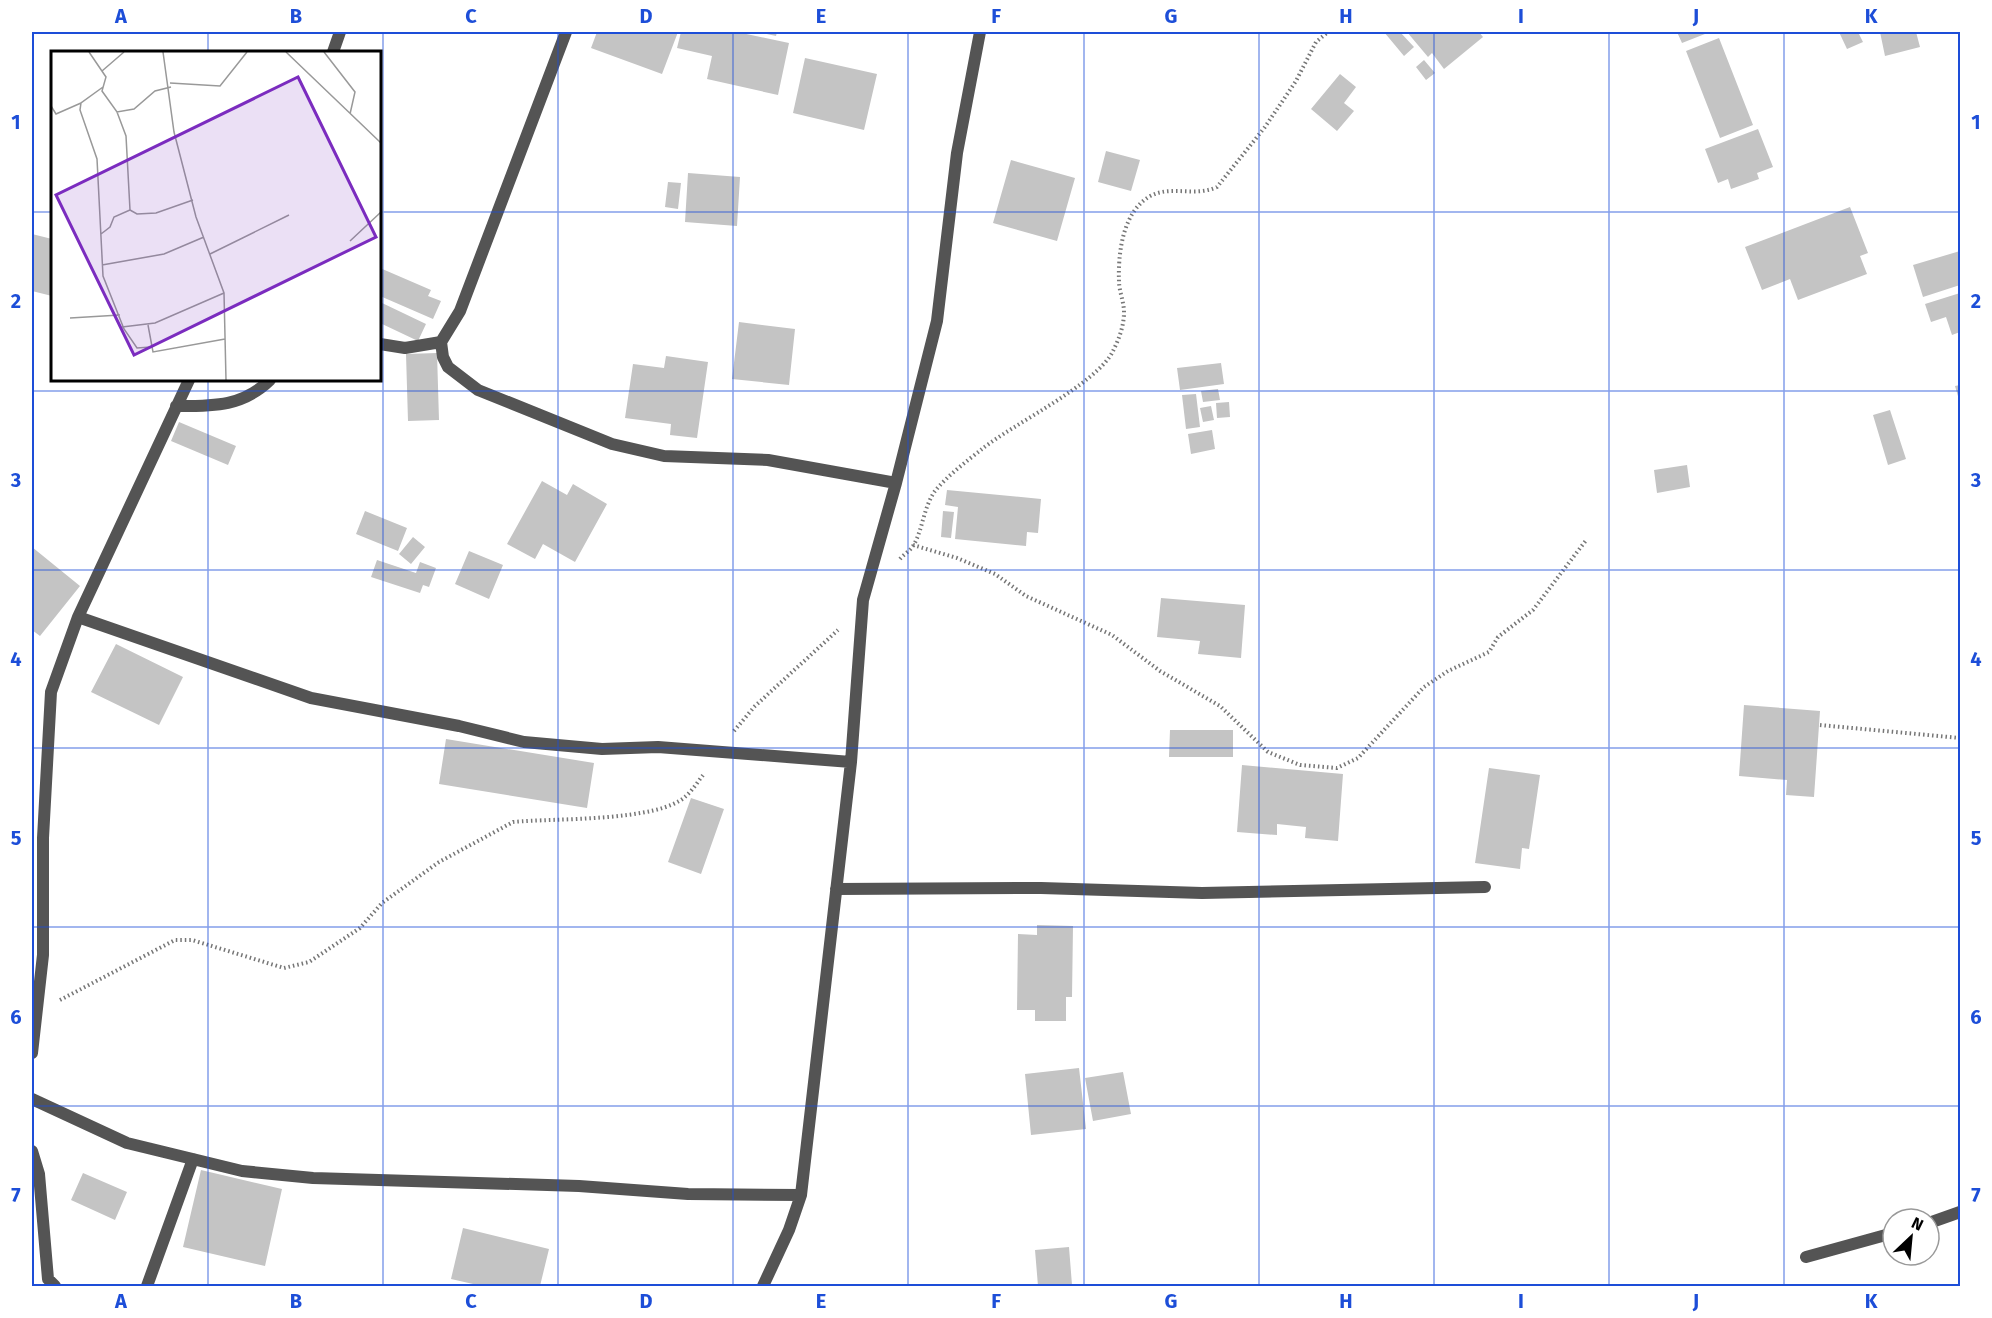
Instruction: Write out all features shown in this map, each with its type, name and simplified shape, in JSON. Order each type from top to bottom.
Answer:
[{"type":"street","points":[[333,51],[340,32]]},
{"type":"street","points":[[566,32],[460,310],[441,342],[443,357],[448,367],[478,390],[612,444],[664,456],[768,460],[896,483]]},
{"type":"street","points":[[763,1287],[789,1230],[801,1195],[851,762],[863,600],[896,483],[937,321],[957,153],[980,32]]},
{"type":"street","points":[[381,344],[405,348],[441,342]]},
{"type":"street","points":[[32,1053],[35,1010],[43,955],[47,730],[51,692],[78,617],[188,381]]},
{"type":"street","points":[[176,406],[223,406],[259,390],[269,381]]},
{"type":"street","points":[[78,617],[311,698],[459,726],[524,742],[602,749],[658,747],[851,762]]},
{"type":"street","points":[[836,889],[1041,888],[1202,893],[1485,887]]},
{"type":"street","points":[[32,1099],[127,1143],[242,1171],[313,1178],[579,1186],[688,1194],[801,1195]]},
{"type":"street","points":[[32,1151],[39,1174],[48,1279],[55,1287]]},
{"type":"street","points":[[147,1287],[193,1159]]},
{"type":"street","points":[[1941,1219],[1960,1212]]},
{"type":"street","points":[[1806,1257],[1881,1236]]},
{"type":"path","points":[[896,564],[913,545],[923,512],[936,491],[982,449],[1013,426],[1062,398],[1112,354],[1121,331],[1124,314],[1119,283],[1120,254],[1127,225],[1138,205],[1150,195],[1170,189],[1207,192],[1217,187],[1264,127],[1296,81],[1316,42],[1328,32]]},
{"type":"path","points":[[913,545],[995,574],[1026,596],[1112,635],[1160,670],[1220,706],[1268,752],[1300,765],[1337,768],[1358,758],[1424,687],[1448,671],[1489,652],[1498,638],[1533,610],[1587,539]]},
{"type":"path","points":[[35,1010],[56,1002],[174,940],[192,940],[284,969],[297,967],[360,928],[382,903],[439,862],[513,822],[639,815],[660,811],[686,796],[750,712],[845,623],[863,600]]},
{"type":"path","points":[[1820,725],[1960,738]]},
{"type":"building","points":[[597,32],[678,32],[662,74],[591,48]]},
{"type":"building","points":[[681,32],[737,32],[789,43],[778,95],[707,79],[712,56],[677,48]]},
{"type":"building","points":[[758,32],[777,32],[776,36]]},
{"type":"building","points":[[1384,32],[1400,32],[1414,47],[1404,56]]},
{"type":"building","points":[[1407,32],[1479,32],[1483,37],[1444,69],[1432,53],[1428,57]]},
{"type":"building","points":[[1677,32],[1710,32],[1682,43]]},
{"type":"building","points":[[1839,32],[1858,32],[1863,42],[1847,49]]},
{"type":"building","points":[[1880,32],[1916,32],[1920,47],[1885,56]]},
{"type":"building","points":[[1719,38],[1753,125],[1720,138],[1686,51]]},
{"type":"building","points":[[805,58],[877,74],[864,130],[793,113]]},
{"type":"building","points":[[1424,60],[1435,73],[1426,80],[1416,67]]},
{"type":"building","points":[[1340,74],[1356,87],[1344,103],[1354,111],[1337,131],[1311,109]]},
{"type":"building","points":[[1758,129],[1773,167],[1757,173],[1759,179],[1731,189],[1728,179],[1718,183],[1705,149]]},
{"type":"building","points":[[1106,151],[1140,160],[1131,191],[1098,182]]},
{"type":"building","points":[[1011,160],[1075,178],[1057,241],[993,223]]},
{"type":"building","points":[[688,173],[740,177],[737,226],[685,222]]},
{"type":"building","points":[[668,182],[681,183],[678,209],[665,207]]},
{"type":"building","points":[[1850,207],[1868,253],[1860,256],[1867,274],[1798,300],[1790,279],[1762,290],[1745,247]]},
{"type":"building","points":[[32,234],[51,239],[51,296],[32,291]]},
{"type":"building","points":[[1960,251],[1960,285],[1923,297],[1913,265]]},
{"type":"building","points":[[381,268],[431,290],[428,296],[441,301],[433,319],[381,296]]},
{"type":"building","points":[[1960,293],[1960,332],[1952,335],[1946,317],[1931,322],[1925,304]]},
{"type":"building","points":[[381,302],[426,324],[418,341],[381,323]]},
{"type":"building","points":[[739,322],[795,329],[789,385],[732,379]]},
{"type":"building","points":[[437,353],[439,420],[408,421],[406,354]]},
{"type":"building","points":[[666,356],[708,362],[697,438],[670,435],[671,424],[625,418],[633,364],[664,368]]},
{"type":"building","points":[[1221,363],[1224,384],[1180,390],[1177,368]]},
{"type":"building","points":[[1960,385],[1960,403],[1955,386]]},
{"type":"building","points":[[1218,389],[1220,400],[1203,402],[1201,391]]},
{"type":"building","points":[[1196,394],[1200,427],[1186,429],[1182,395]]},
{"type":"building","points":[[1229,402],[1230,417],[1217,418],[1216,403]]},
{"type":"building","points":[[1211,406],[1214,420],[1203,422],[1200,408]]},
{"type":"building","points":[[1890,410],[1906,459],[1888,465],[1873,415]]},
{"type":"building","points":[[179,422],[236,446],[228,465],[171,441]]},
{"type":"building","points":[[1212,430],[1215,449],[1191,454],[1188,434]]},
{"type":"building","points":[[1687,465],[1690,487],[1657,493],[1654,470]]},
{"type":"building","points":[[542,481],[567,495],[573,484],[607,504],[575,562],[543,544],[535,559],[507,544]]},
{"type":"building","points":[[947,490],[1041,499],[1038,533],[1027,532],[1026,546],[955,539],[958,507],[945,505]]},
{"type":"building","points":[[365,511],[407,528],[398,551],[356,534]]},
{"type":"building","points":[[943,511],[954,512],[951,538],[941,537]]},
{"type":"building","points":[[413,537],[425,547],[411,564],[399,554]]},
{"type":"building","points":[[32,547],[80,586],[40,636],[32,630]]},
{"type":"building","points":[[469,551],[503,565],[489,599],[455,584]]},
{"type":"building","points":[[377,560],[416,573],[420,562],[436,568],[429,587],[423,585],[420,593],[371,577]]},
{"type":"building","points":[[1161,598],[1245,605],[1241,658],[1198,654],[1200,641],[1157,637]]},
{"type":"building","points":[[116,644],[183,677],[159,725],[91,692]]},
{"type":"building","points":[[1744,705],[1820,711],[1814,797],[1786,795],[1787,780],[1739,776]]},
{"type":"building","points":[[1170,730],[1233,730],[1233,757],[1169,757]]},
{"type":"building","points":[[446,739],[594,763],[587,808],[439,784]]},
{"type":"building","points":[[1242,765],[1343,774],[1338,841],[1305,838],[1306,827],[1277,824],[1277,835],[1237,832]]},
{"type":"building","points":[[1489,768],[1540,775],[1529,849],[1522,848],[1520,869],[1475,863]]},
{"type":"building","points":[[691,798],[724,809],[701,874],[668,862]]},
{"type":"building","points":[[1037,925],[1073,926],[1072,997],[1066,997],[1066,1021],[1035,1021],[1035,1010],[1017,1010],[1018,934],[1037,935]]},
{"type":"building","points":[[1079,1068],[1086,1129],[1031,1135],[1025,1074]]},
{"type":"building","points":[[1123,1072],[1131,1114],[1093,1121],[1085,1078]]},
{"type":"building","points":[[201,1170],[282,1189],[265,1266],[183,1247]]},
{"type":"building","points":[[83,1173],[127,1192],[115,1220],[71,1200]]},
{"type":"building","points":[[463,1228],[549,1249],[540,1286],[482,1286],[451,1279]]},
{"type":"building","points":[[1069,1247],[1072,1285],[1038,1286],[1035,1250]]}]
